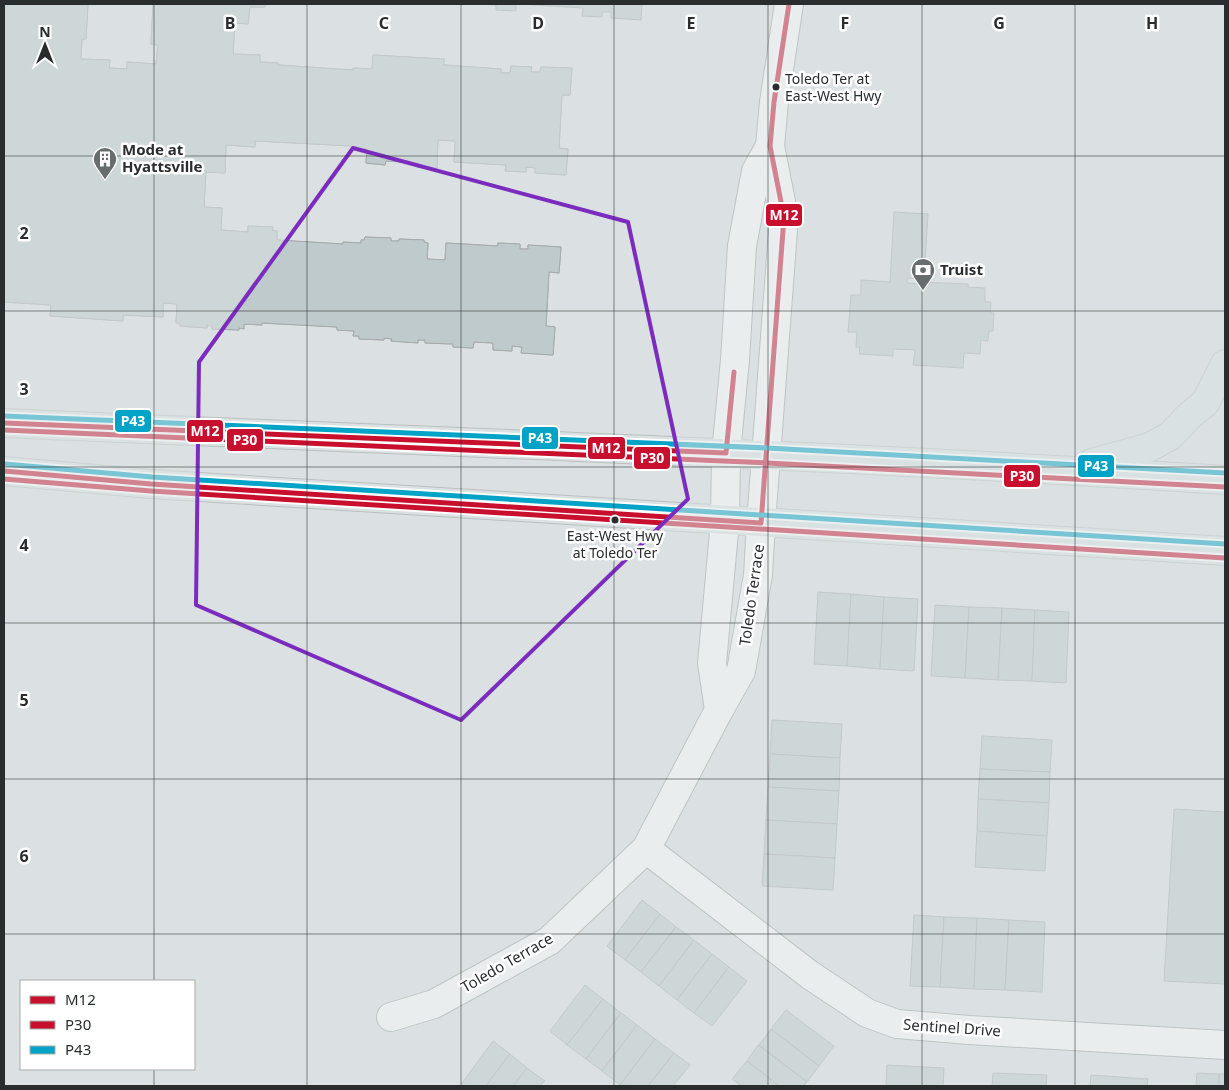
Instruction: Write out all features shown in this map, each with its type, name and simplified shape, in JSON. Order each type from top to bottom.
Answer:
[{"type":"main road","points":[[1065,470],[1150,448],[1170,436],[1190,414],[1205,403],[1225,364]]},
{"type":"main road","points":[[4,423],[726,453],[1225,480]]},
{"type":"main road","points":[[4,471],[160,485],[1225,552]]},
{"type":"street","name":"Toledo Terrace","points":[[392,1017],[434,1004],[549,941],[646,849],[719,710],[742,671],[758,575],[765,455],[773,376],[784,217],[770,146],[774,102],[789,4]]},
{"type":"street","name":"Toledo Terrace","points":[[719,710],[712,663],[720,556],[725,521],[726,453],[735,360],[742,246],[756,171],[770,146]]},
{"type":"street","name":"Sentinel Drive","points":[[646,849],[810,975],[867,1013],[897,1024],[1225,1045]]},
{"type":"highlighted area","points":[[353,148],[628,222],[688,499],[461,720],[196,605],[199,362]]},
{"type":"building","name":"Mode at Hyattsville","points":[[4,4],[88,4],[86,39],[82,39],[81,59],[110,60],[109,68],[127,69],[127,62],[156,64],[158,45],[151,44],[153,4],[265,4],[265,7],[250,7],[248,24],[235,23],[233,54],[260,55],[260,62],[278,63],[278,65],[353,70],[353,68],[372,69],[373,55],[444,59],[444,65],[501,69],[501,73],[510,73],[511,66],[532,67],[531,72],[540,72],[541,67],[572,68],[570,95],[562,95],[559,148],[568,149],[566,175],[535,173],[535,168],[526,167],[526,172],[505,171],[506,165],[454,162],[455,141],[438,140],[437,168],[417,167],[418,163],[386,161],[385,165],[366,163],[367,149],[352,148],[352,146],[255,141],[255,147],[226,145],[225,173],[206,172],[204,207],[222,208],[221,230],[248,232],[248,226],[273,227],[272,230],[277,231],[277,240],[343,244],[343,242],[361,243],[361,240],[364,240],[365,237],[391,238],[391,241],[399,241],[399,239],[424,240],[424,242],[428,243],[427,259],[445,260],[446,243],[498,246],[498,243],[520,244],[520,249],[528,249],[528,245],[561,247],[559,273],[549,272],[546,326],[555,327],[553,355],[521,353],[522,347],[512,346],[512,351],[493,350],[493,343],[474,342],[473,348],[453,347],[453,344],[425,343],[425,340],[418,340],[418,343],[391,341],[392,339],[384,338],[384,340],[359,339],[359,336],[353,336],[354,331],[337,330],[337,327],[262,323],[262,325],[244,324],[244,329],[239,328],[239,330],[212,329],[212,326],[207,325],[207,328],[180,326],[180,323],[176,323],[177,304],[163,303],[163,317],[123,315],[123,321],[50,316],[51,305],[4,302],[4,254],[183,265],[193,102],[4,90]]},
{"type":"building","name":"Mode at Hyattsville","points":[[4,4],[88,4],[86,39],[82,39],[81,59],[110,60],[109,68],[127,69],[127,62],[156,64],[158,45],[151,44],[153,4],[265,4],[265,7],[250,7],[248,24],[235,23],[233,54],[260,55],[260,62],[278,63],[278,65],[353,70],[353,68],[372,69],[373,55],[444,59],[444,65],[501,69],[501,73],[510,73],[511,66],[532,67],[531,72],[540,72],[541,67],[572,68],[570,95],[562,95],[559,148],[568,149],[566,175],[535,173],[535,168],[526,167],[526,172],[505,171],[506,165],[454,162],[455,141],[438,140],[437,168],[417,167],[418,163],[386,161],[385,165],[366,163],[367,149],[352,148],[352,146],[255,141],[255,147],[226,145],[225,173],[206,172],[204,207],[222,208],[221,230],[248,232],[248,226],[273,227],[272,230],[277,231],[277,240],[343,244],[343,242],[361,243],[361,240],[364,240],[365,237],[391,238],[391,241],[399,241],[399,239],[424,240],[424,242],[428,243],[427,259],[445,260],[446,243],[498,246],[498,243],[520,244],[520,249],[528,249],[528,245],[561,247],[559,273],[549,272],[546,326],[555,327],[553,355],[521,353],[522,347],[512,346],[512,351],[493,350],[493,343],[474,342],[473,348],[453,347],[453,344],[425,343],[425,340],[418,340],[418,343],[391,341],[392,339],[384,338],[384,340],[359,339],[359,336],[353,336],[354,331],[337,330],[337,327],[262,323],[262,325],[244,324],[244,329],[239,328],[239,330],[212,329],[212,326],[207,325],[207,328],[180,326],[180,323],[176,323],[177,304],[163,303],[163,317],[123,315],[123,321],[50,316],[51,305],[4,302]]},
{"type":"building","points":[[483,4],[516,4],[516,11],[496,10],[496,5]]},
{"type":"building","points":[[518,4],[642,4],[641,20],[611,18],[611,12],[602,12],[602,17],[582,16],[583,8]]},
{"type":"building","name":"Truist","points":[[894,212],[928,214],[924,279],[907,278],[907,283],[968,284],[968,287],[985,288],[985,302],[991,302],[990,313],[994,313],[993,331],[989,331],[988,341],[981,340],[980,354],[964,353],[963,368],[913,365],[915,350],[893,349],[893,356],[859,354],[860,347],[856,347],[857,332],[848,332],[851,295],[861,295],[861,280],[890,282]]},
{"type":"building","points":[[818,592],[851,594],[847,666],[814,664]]},
{"type":"building","points":[[851,594],[884,597],[880,669],[847,666]]},
{"type":"building","points":[[884,597],[918,599],[914,671],[880,669]]},
{"type":"building","points":[[935,605],[969,607],[965,678],[931,676]]},
{"type":"building","points":[[969,607],[1002,608],[998,680],[965,678]]},
{"type":"building","points":[[1002,608],[1035,610],[1032,681],[998,680]]},
{"type":"building","points":[[1035,610],[1069,612],[1066,683],[1032,681]]},
{"type":"building","points":[[772,720],[842,724],[840,758],[770,754]]},
{"type":"building","points":[[982,736],[1052,740],[1050,772],[980,769]]},
{"type":"building","points":[[770,754],[840,758],[839,791],[768,787]]},
{"type":"building","points":[[980,769],[1050,772],[1049,803],[978,799]]},
{"type":"building","points":[[768,787],[839,791],[837,824],[766,820]]},
{"type":"building","points":[[978,799],[1049,803],[1047,836],[977,831]]},
{"type":"building","points":[[1174,809],[1225,812],[1225,984],[1164,981]]},
{"type":"building","points":[[766,820],[837,824],[835,858],[764,854]]},
{"type":"building","points":[[977,831],[1047,836],[1045,871],[975,867]]},
{"type":"building","points":[[764,854],[835,858],[833,890],[762,886]]},
{"type":"building","points":[[642,900],[660,914],[625,960],[607,946]]},
{"type":"building","points":[[660,914],[676,927],[641,972],[625,960]]},
{"type":"building","points":[[914,915],[944,917],[940,987],[910,986]]},
{"type":"building","points":[[944,917],[977,918],[974,989],[940,987]]},
{"type":"building","points":[[977,918],[1009,920],[1005,990],[974,989]]},
{"type":"building","points":[[1009,920],[1045,922],[1042,992],[1005,990]]},
{"type":"building","points":[[676,927],[694,940],[659,986],[641,972]]},
{"type":"building","points":[[694,940],[712,954],[677,1000],[659,986]]},
{"type":"building","points":[[712,954],[729,967],[694,1013],[677,1000]]},
{"type":"building","points":[[729,967],[747,981],[712,1026],[694,1013]]},
{"type":"building","points":[[585,985],[603,999],[567,1045],[550,1031]]},
{"type":"building","points":[[603,999],[621,1013],[586,1059],[567,1045]]},
{"type":"building","points":[[786,1010],[834,1046],[819,1066],[771,1029]]},
{"type":"building","points":[[621,1013],[637,1025],[602,1071],[586,1059]]},
{"type":"building","points":[[637,1025],[655,1039],[620,1085],[602,1071]]},
{"type":"building","points":[[771,1029],[819,1066],[807,1082],[759,1045]]},
{"type":"building","points":[[655,1039],[674,1053],[648,1086],[620,1085]]},
{"type":"building","points":[[493,1041],[510,1054],[486,1086],[460,1086]]},
{"type":"building","points":[[758,1045],[807,1082],[803,1086],[779,1086],[747,1061]]},
{"type":"building","points":[[674,1053],[690,1065],[673,1086],[648,1086]]},
{"type":"building","points":[[510,1054],[527,1068],[513,1086],[486,1086]]},
{"type":"building","points":[[747,1061],[779,1086],[741,1086],[732,1079]]},
{"type":"building","points":[[887,1065],[944,1068],[943,1086],[886,1086]]},
{"type":"building","points":[[527,1068],[545,1081],[540,1086],[513,1086]]},
{"type":"building","points":[[993,1073],[1047,1075],[1046,1086],[992,1086]]},
{"type":"building","points":[[1197,1073],[1219,1074],[1219,1086],[1196,1086]]},
{"type":"building","points":[[1219,1074],[1225,1074],[1225,1086],[1219,1086]]},
{"type":"building","points":[[1091,1075],[1148,1079],[1147,1086],[1090,1086]]},
{"type":"transit line","name":"M12","points":[[4,471],[151,484],[761,523],[784,217],[770,146],[774,102],[789,4]]},
{"type":"transit line","name":"M12","points":[[4,423],[726,453],[734,372]]},
{"type":"transit line","name":"P43","points":[[4,416],[767,448],[1225,473]]},
{"type":"transit line","name":"P30","points":[[4,430],[767,463],[1225,487]]},
{"type":"transit line","name":"P43","points":[[5,464],[152,477],[1225,544]]},
{"type":"transit line","name":"P30","points":[[4,479],[151,491],[1225,558]]},
{"type":"place","name":"Toledo Ter at East-West Hwy","points":[[776,87]]},
{"type":"place","name":"Mode at Hyattsville","points":[[105,180]]},
{"type":"place","name":"Truist","points":[[923,291]]},
{"type":"place","name":"East-West Hwy at Toledo Ter","points":[[615,520]]}]
